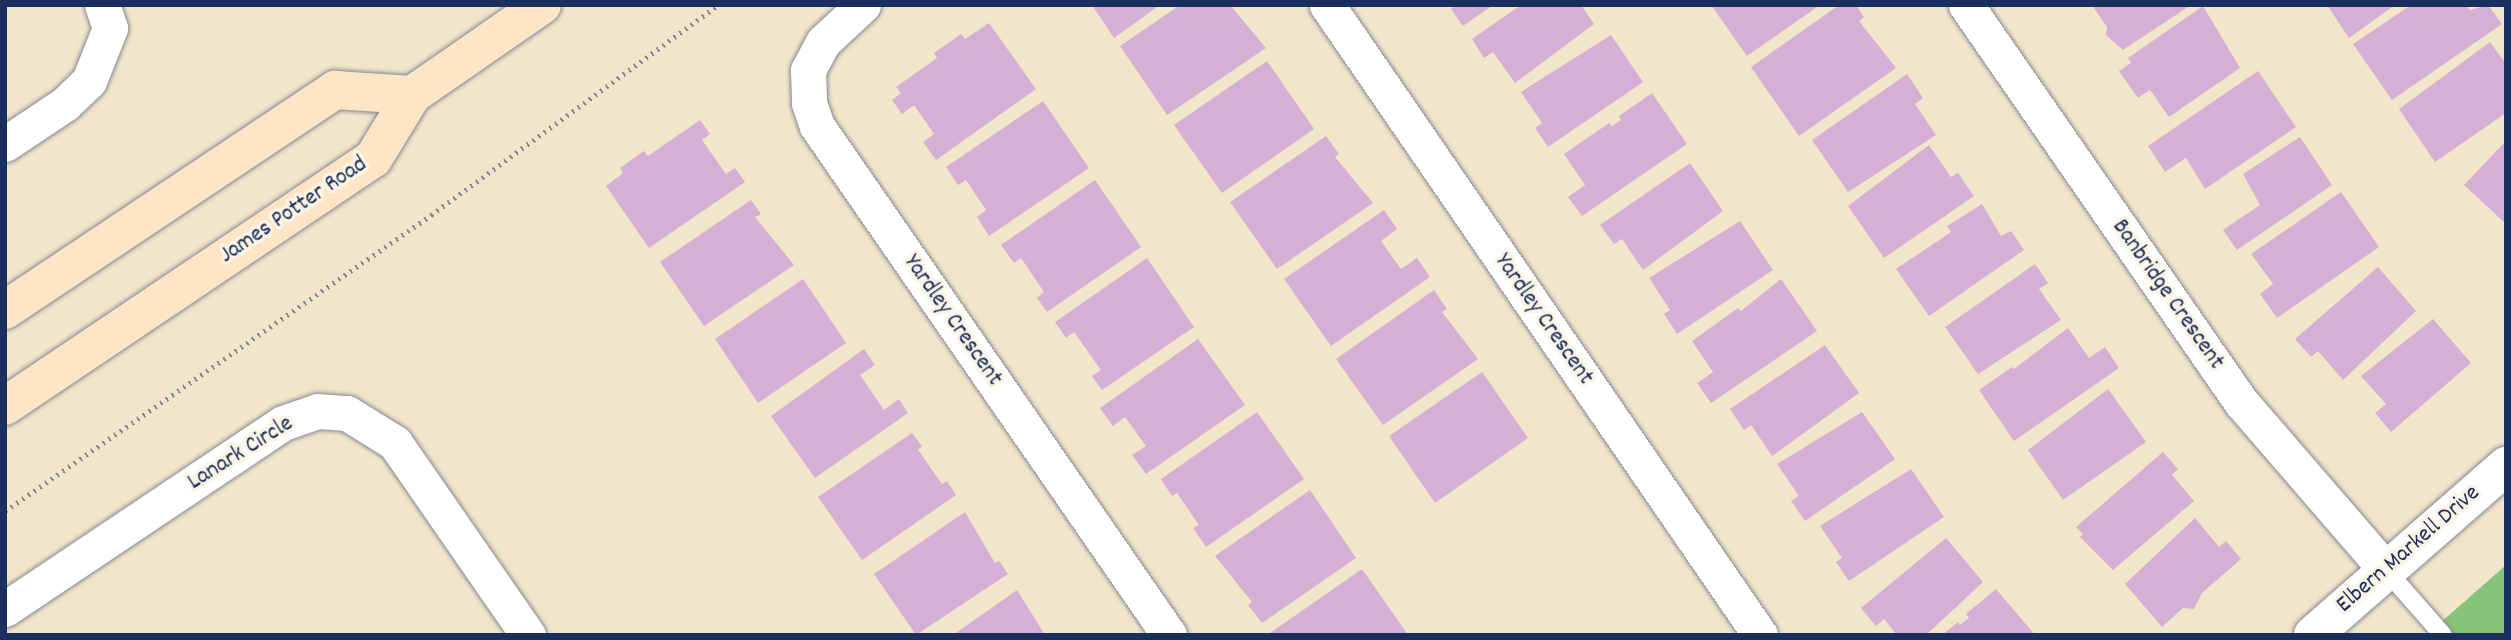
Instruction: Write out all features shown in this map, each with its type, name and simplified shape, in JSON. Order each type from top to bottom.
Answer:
[{"type":"main road","points":[[5,310],[335,90],[412,95],[542,5]]},
{"type":"main road","name":"James Potter Road","points":[[5,407],[373,159],[412,95]]},
{"type":"street","points":[[5,144],[65,104],[89,81],[110,28],[102,5]]},
{"type":"street","name":"Yardley Crescent","points":[[863,5],[823,42],[808,70],[809,103],[817,126],[1169,635]]},
{"type":"street","name":"Yardley Crescent","points":[[1326,5],[1760,635]]},
{"type":"street","name":"Banbridge Crescent","points":[[1966,5],[2241,402],[2386,570]]},
{"type":"street","name":"Lanark Circle","points":[[5,609],[282,423],[317,411],[347,413],[395,443],[528,635]]},
{"type":"street","name":"Elbern Markell Drive","points":[[2313,635],[2506,466]]},
{"type":"lane","points":[[2386,570],[2443,635]]},
{"type":"path","points":[[5,510],[420,223],[718,5]]},
{"type":"green space","points":[[2506,565],[2506,635],[2426,635],[2464,602]]},
{"type":"building","points":[[1092,5],[1160,5],[1114,38]]},
{"type":"building","points":[[1180,5],[1230,5],[1266,48],[1167,115],[1120,46]]},
{"type":"building","points":[[1456,5],[1493,5],[1463,26],[1451,9]]},
{"type":"building","points":[[1521,5],[1581,5],[1594,24],[1515,83],[1493,52],[1484,58],[1472,39]]},
{"type":"building","points":[[1711,5],[1820,5],[1747,56]]},
{"type":"building","points":[[1839,5],[1856,5],[1864,17],[1859,21],[1896,68],[1799,136],[1751,67]]},
{"type":"building","points":[[2092,5],[2191,5],[2123,50],[2106,35],[2107,27]]},
{"type":"building","points":[[2327,5],[2395,5],[2349,38]]},
{"type":"building","points":[[2411,5],[2466,5],[2470,10],[2488,5],[2502,24],[2392,100],[2353,44]]},
{"type":"building","points":[[2203,6],[2240,68],[2169,117],[2150,90],[2138,98],[2119,71],[2131,63],[2128,58]]},
{"type":"building","points":[[989,23],[1036,89],[936,160],[923,142],[934,134],[914,105],[902,114],[892,100],[901,93],[896,87],[937,58],[934,53],[961,34],[965,39]]},
{"type":"building","points":[[1611,35],[1643,82],[1548,147],[1535,128],[1542,123],[1521,92]]},
{"type":"building","points":[[2490,42],[2506,64],[2506,113],[2435,162],[2399,109]]},
{"type":"building","points":[[1267,61],[1314,129],[1222,193],[1174,125]]},
{"type":"building","points":[[2258,71],[2296,127],[2205,189],[2186,158],[2165,172],[2148,146]]},
{"type":"building","points":[[1907,74],[1923,98],[1915,104],[1936,135],[1848,192],[1812,140]]},
{"type":"building","points":[[1652,93],[1687,144],[1582,216],[1568,197],[1585,185],[1564,154],[1609,123],[1612,126],[1621,120],[1619,116]]},
{"type":"building","points":[[1043,101],[1089,168],[989,236],[977,217],[986,210],[966,180],[958,185],[946,167]]},
{"type":"building","points":[[700,120],[710,134],[702,140],[726,174],[735,168],[745,182],[649,248],[606,186],[623,173],[620,168],[644,151],[648,156]]},
{"type":"building","points":[[1326,136],[1339,154],[1335,157],[1373,203],[1277,269],[1230,202]]},
{"type":"building","points":[[2300,137],[2332,185],[2237,250],[2223,230],[2260,205],[2243,174]]},
{"type":"building","points":[[2506,141],[2506,224],[2464,185]]},
{"type":"building","points":[[1929,145],[1951,177],[1958,173],[1974,196],[1884,258],[1848,206]]},
{"type":"building","points":[[1690,163],[1723,211],[1643,270],[1622,239],[1614,244],[1600,225]]},
{"type":"building","points":[[1095,180],[1141,247],[1047,312],[1037,298],[1044,292],[1021,258],[1014,263],[1001,245]]},
{"type":"building","points":[[2341,192],[2379,247],[2277,318],[2260,294],[2273,284],[2251,254]]},
{"type":"building","points":[[751,200],[761,214],[755,217],[794,265],[704,326],[660,262]]},
{"type":"building","points":[[1982,204],[2001,236],[2011,231],[2024,250],[1929,316],[1896,269],[1951,232],[1947,226]]},
{"type":"building","points":[[1384,210],[1397,229],[1381,241],[1401,269],[1417,258],[1430,277],[1331,346],[1284,279]]},
{"type":"building","points":[[1740,221],[1773,270],[1677,334],[1664,314],[1670,310],[1649,278]]},
{"type":"building","points":[[1147,258],[1194,327],[1102,390],[1092,376],[1101,370],[1074,332],[1066,338],[1055,322]]},
{"type":"building","points":[[2035,264],[2048,283],[2039,289],[2061,320],[1978,374],[1945,327]]},
{"type":"building","points":[[2378,267],[2416,311],[2343,380],[2318,351],[2311,357],[2295,339]]},
{"type":"building","points":[[803,279],[846,343],[758,403],[715,339]]},
{"type":"building","points":[[1781,279],[1817,331],[1711,403],[1697,383],[1713,372],[1692,341],[1738,308],[1741,311]]},
{"type":"building","points":[[1434,290],[1447,309],[1442,312],[1478,359],[1383,425],[1336,359]]},
{"type":"building","points":[[2433,319],[2471,363],[2391,432],[2375,413],[2386,404],[2361,376]]},
{"type":"building","points":[[2068,328],[2089,358],[2105,347],[2119,368],[2014,441],[1979,390],[2012,367],[2014,369]]},
{"type":"building","points":[[1198,339],[1245,405],[1146,474],[1132,455],[1146,446],[1125,417],[1113,426],[1100,408]]},
{"type":"building","points":[[1825,345],[1859,393],[1772,456],[1751,425],[1744,430],[1730,409]]},
{"type":"building","points":[[864,349],[875,365],[860,375],[884,410],[899,399],[908,413],[815,478],[771,416]]},
{"type":"building","points":[[1482,372],[1528,438],[1435,503],[1389,436]]},
{"type":"building","points":[[2108,389],[2146,442],[2063,500],[2028,450]]},
{"type":"building","points":[[1257,412],[1304,479],[1206,547],[1193,528],[1199,525],[1177,493],[1172,496],[1161,479]]},
{"type":"building","points":[[1862,412],[1895,459],[1805,521],[1791,501],[1799,496],[1777,464]]},
{"type":"building","points":[[912,433],[922,446],[918,450],[942,484],[947,481],[956,495],[862,560],[818,497]]},
{"type":"building","points":[[2163,452],[2178,469],[2172,475],[2194,501],[2113,570],[2080,537],[2083,534],[2076,527]]},
{"type":"building","points":[[1911,469],[1944,517],[1849,581],[1836,562],[1842,558],[1820,526]]},
{"type":"building","points":[[1310,490],[1356,558],[1262,623],[1248,605],[1252,602],[1215,556]]},
{"type":"building","points":[[965,512],[995,563],[999,561],[1008,574],[916,635],[874,574]]},
{"type":"building","points":[[2195,518],[2219,547],[2226,541],[2241,559],[2202,593],[2194,609],[2183,608],[2162,627],[2125,584]]},
{"type":"building","points":[[1946,538],[1983,582],[1926,635],[1897,635],[1884,619],[1876,626],[1861,608]]},
{"type":"building","points":[[1362,569],[1408,635],[1270,633]]},
{"type":"building","points":[[1996,589],[2035,635],[1942,635],[1958,622],[1960,625],[1969,618],[1966,614]]},
{"type":"building","points":[[1017,590],[1045,635],[953,635]]}]
